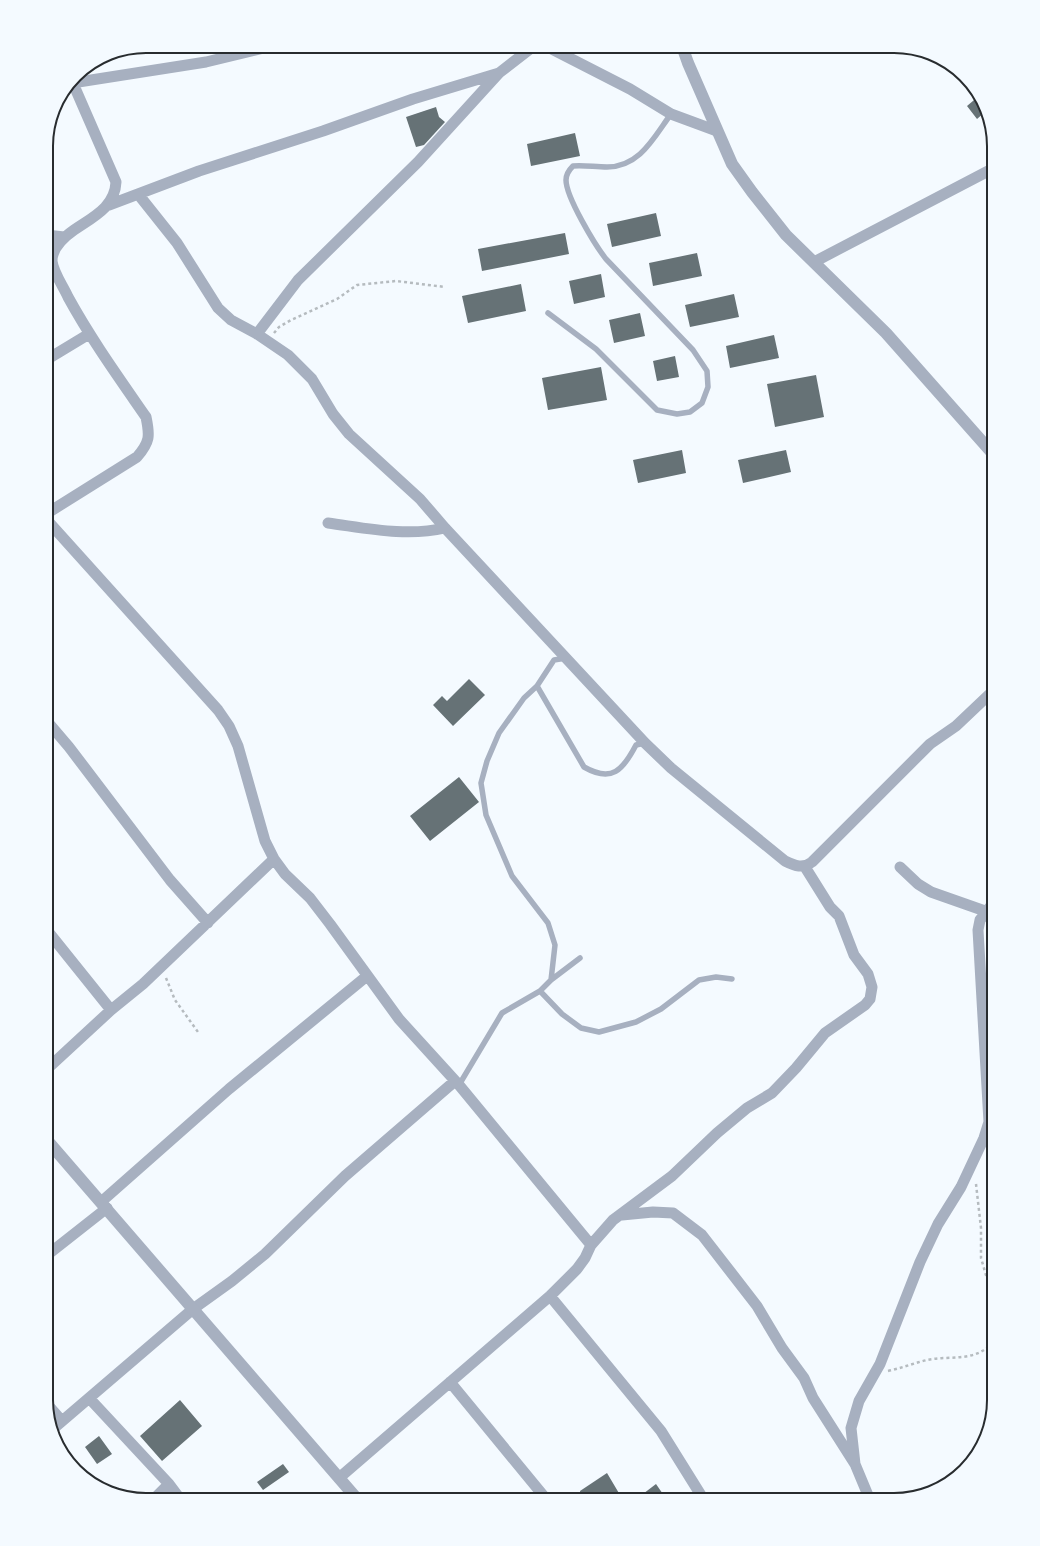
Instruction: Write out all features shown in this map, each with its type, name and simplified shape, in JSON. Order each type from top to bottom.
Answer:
[{"type":"street","points":[[79,81],[206,62],[243,53]]},
{"type":"street","points":[[257,334],[298,280],[418,162],[499,73],[525,53]]},
{"type":"street","points":[[560,53],[630,89],[671,114],[717,131]]},
{"type":"street","points":[[684,53],[732,164],[752,192],[786,235],[886,333],[987,447]]},
{"type":"street","points":[[53,258],[55,250],[64,237],[109,205],[199,171],[323,131],[413,99],[499,73]]},
{"type":"street","points":[[74,87],[116,182],[115,192],[109,205]]},
{"type":"street","points":[[814,262],[987,172]]},
{"type":"street","points":[[138,194],[181,248],[218,308],[231,320],[257,334],[288,355],[312,379],[333,414],[349,434],[420,499],[445,528],[645,743],[671,768],[768,848],[791,864],[805,867],[830,907],[839,916],[854,955],[868,974],[872,987],[870,999],[865,1005],[825,1033],[796,1068],[772,1093],[747,1108],[717,1133],[672,1176],[613,1220],[591,1245],[585,1258],[577,1269],[550,1296],[403,1421],[339,1478]]},
{"type":"street","points":[[53,236],[64,237]]},
{"type":"street","points":[[53,264],[60,281],[89,334],[146,417],[149,432],[147,445],[137,457],[53,510]]},
{"type":"street","points":[[53,356],[89,334]]},
{"type":"street","points":[[328,523],[409,532],[429,532],[445,528]]},
{"type":"street","points":[[53,527],[218,710],[229,726],[238,746],[265,841],[274,859],[285,874],[310,898],[399,1019],[457,1083],[591,1245]]},
{"type":"street","points":[[805,867],[818,857],[930,744],[956,726],[987,697]]},
{"type":"street","points":[[53,728],[69,747],[170,880],[208,923]]},
{"type":"street","points":[[53,1064],[111,1010],[143,984],[274,859]]},
{"type":"street","points":[[900,867],[918,884],[931,892],[985,911],[980,920],[978,930],[987,1064]]},
{"type":"street","points":[[53,938],[111,1010]]},
{"type":"street","points":[[53,1250],[104,1205],[229,1089],[367,976]]},
{"type":"street","points":[[58,1425],[193,1309],[232,1281],[265,1254],[345,1176],[457,1083]]},
{"type":"street","points":[[855,1464],[851,1428],[859,1401],[875,1374],[895,1329],[920,1262],[938,1224],[961,1187],[987,1132]]},
{"type":"street","points":[[53,1147],[352,1493]]},
{"type":"street","points":[[621,1215],[653,1212],[673,1213],[702,1235],[757,1306],[782,1348],[804,1378],[813,1398],[855,1464],[867,1493]]},
{"type":"street","points":[[550,1296],[661,1431],[700,1493]]},
{"type":"street","points":[[450,1382],[541,1493]]},
{"type":"street","points":[[89,1398],[176,1493]]},
{"type":"street","points":[[160,1493],[169,1484]]},
{"type":"lane","points":[[548,313],[596,349],[657,410],[677,414],[690,412],[702,403],[708,387],[707,371],[693,350],[606,259],[594,244],[572,200],[566,181],[568,170],[573,166],[619,166],[631,162],[642,154],[671,114]]},
{"type":"lane","points":[[551,980],[555,945],[548,923],[512,876],[486,815],[481,783],[487,761],[499,733],[524,698],[537,686],[554,660],[567,658]]},
{"type":"lane","points":[[537,686],[584,767],[596,773],[606,775],[617,771],[626,764],[636,745],[645,743]]},
{"type":"lane","points":[[457,1083],[502,1013],[540,991],[551,980],[580,958]]},
{"type":"lane","points":[[540,991],[562,1014],[581,1028],[599,1032],[642,1019],[661,1009],[699,980],[716,977],[732,979]]},
{"type":"path","points":[[268,341],[279,327],[306,312],[336,299],[357,286],[396,281],[445,287]]},
{"type":"path","points":[[162,965],[167,983],[175,1000],[198,1032]]},
{"type":"path","points":[[976,1180],[981,1228],[981,1258],[987,1279]]},
{"type":"path","points":[[875,1374],[905,1368],[927,1360],[973,1356],[982,1352],[987,1347]]},
{"type":"building","points":[[974,100],[981,115],[977,119],[967,106]]},
{"type":"building","points":[[436,107],[439,117],[445,122],[424,145],[416,147],[406,117]]},
{"type":"building","points":[[575,133],[580,156],[531,166],[527,144]]},
{"type":"building","points":[[656,213],[661,236],[612,247],[607,224]]},
{"type":"building","points":[[565,233],[569,254],[482,271],[478,249]]},
{"type":"building","points":[[697,253],[702,276],[653,286],[649,263]]},
{"type":"building","points":[[601,274],[605,297],[574,304],[569,281]]},
{"type":"building","points":[[521,284],[526,311],[468,323],[462,296]]},
{"type":"building","points":[[734,294],[739,317],[690,327],[685,305]]},
{"type":"building","points":[[640,313],[645,336],[614,343],[609,320]]},
{"type":"building","points":[[774,335],[779,358],[730,368],[726,346]]},
{"type":"building","points":[[675,356],[679,377],[657,381],[653,361]]},
{"type":"building","points":[[601,367],[607,400],[548,410],[542,378]]},
{"type":"building","points":[[816,375],[824,417],[775,427],[767,384]]},
{"type":"building","points":[[682,450],[686,473],[638,483],[633,460]]},
{"type":"building","points":[[786,450],[791,472],[743,483],[738,460]]},
{"type":"building","points":[[469,679],[485,695],[453,726],[433,705],[442,696],[447,701]]},
{"type":"building","points":[[459,777],[479,802],[430,841],[410,816]]},
{"type":"building","points":[[180,1400],[202,1426],[162,1461],[140,1436]]},
{"type":"building","points":[[99,1436],[112,1454],[97,1464],[85,1447]]},
{"type":"building","points":[[283,1464],[289,1472],[263,1490],[257,1482]]},
{"type":"building","points":[[607,1473],[619,1493],[580,1493],[580,1491]]},
{"type":"building","points":[[656,1484],[662,1493],[644,1493]]}]
